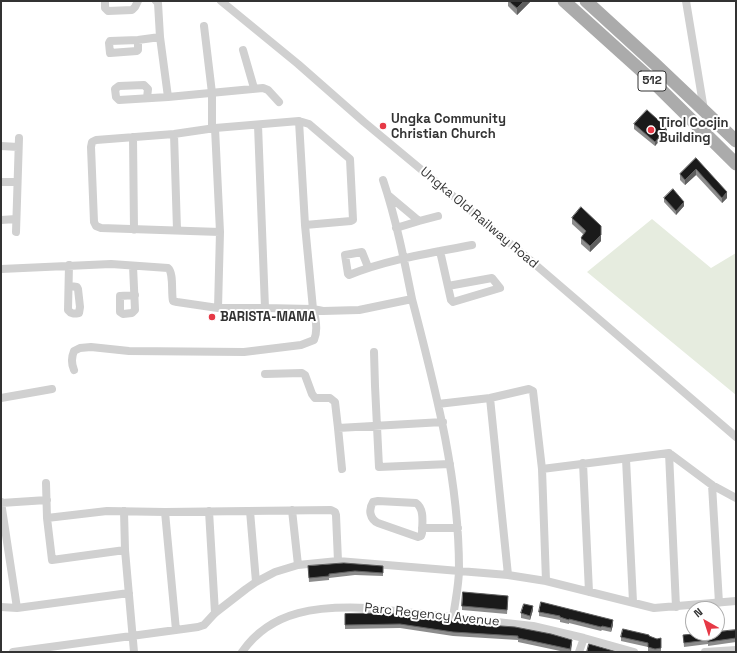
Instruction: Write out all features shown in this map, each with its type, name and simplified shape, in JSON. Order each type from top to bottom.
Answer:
[{"type":"main road","name":"512","points":[[564,1],[645,74],[736,164]]},
{"type":"main road","name":"512","points":[[587,1],[736,141]]},
{"type":"main road","points":[[645,74],[655,64]]},
{"type":"street","points":[[105,1],[106,10],[115,11],[132,10],[138,1]]},
{"type":"street","points":[[156,1],[158,3],[160,37],[168,97]]},
{"type":"street","name":"Ungka Old Railway Road","points":[[221,1],[298,64],[364,122],[507,241],[736,437]]},
{"type":"street","points":[[686,1],[704,111]]},
{"type":"street","points":[[204,26],[212,93],[220,232],[218,308]]},
{"type":"street","points":[[138,40],[160,37]]},
{"type":"street","points":[[243,50],[254,88]]},
{"type":"street","points":[[147,98],[266,88],[279,102]]},
{"type":"street","points":[[220,232],[134,230],[101,228],[96,226],[94,222],[92,142],[96,140],[174,134],[214,128],[299,121],[309,124],[350,159],[353,220],[305,224]]},
{"type":"street","points":[[74,370],[71,364],[71,356],[74,351],[80,348],[91,347],[129,351],[244,352],[307,344],[316,338],[316,317],[313,309],[305,224],[299,121]]},
{"type":"street","points":[[258,125],[265,308]]},
{"type":"street","points":[[174,134],[177,230]]},
{"type":"street","points":[[133,137],[134,230]]},
{"type":"street","points":[[1,146],[18,142],[16,232]]},
{"type":"street","points":[[383,180],[404,258],[412,299],[443,422],[456,500],[459,571],[453,618]]},
{"type":"street","points":[[1,182],[17,182]]},
{"type":"street","points":[[388,195],[419,221]]},
{"type":"street","points":[[396,228],[438,216]]},
{"type":"street","points":[[1,220],[16,219]]},
{"type":"street","points":[[368,267],[404,258],[472,245]]},
{"type":"street","points":[[440,251],[451,300],[453,302],[500,288],[492,278],[448,286]]},
{"type":"street","points":[[1,269],[110,264],[168,268],[171,274],[173,301],[218,308],[313,309],[323,311],[359,310],[412,299]]},
{"type":"street","points":[[69,265],[70,286]]},
{"type":"street","points":[[133,266],[135,295]]},
{"type":"street","points":[[374,352],[379,467],[450,464]]},
{"type":"street","points":[[266,374],[305,374],[312,394],[315,398],[330,398],[335,402],[342,469]]},
{"type":"street","points":[[1,398],[52,389]]},
{"type":"street","points":[[438,404],[490,398],[529,389],[533,391],[542,469],[546,581]]},
{"type":"street","points":[[490,398],[508,575]]},
{"type":"street","points":[[338,428],[443,422]]},
{"type":"street","points":[[542,469],[669,453],[712,485],[736,498]]},
{"type":"street","points":[[669,453],[676,607]]},
{"type":"street","points":[[626,459],[633,602]]},
{"type":"street","points":[[583,463],[589,592]]},
{"type":"street","points":[[46,483],[47,518],[52,560],[125,550]]},
{"type":"street","points":[[712,485],[719,601]]},
{"type":"street","points":[[17,608],[1,503],[47,500]]},
{"type":"street","points":[[378,501],[416,503],[420,506],[422,511],[422,528],[422,534],[418,537],[378,523],[373,520],[370,515],[371,506],[373,502],[378,501]]},
{"type":"street","points":[[292,510],[298,566]]},
{"type":"street","points":[[47,518],[107,511],[165,512],[331,510],[335,512],[336,515],[338,561]]},
{"type":"street","points":[[209,511],[216,613]]},
{"type":"street","points":[[250,511],[256,582]]},
{"type":"street","points":[[124,512],[125,550],[134,652]]},
{"type":"street","points":[[165,512],[176,630]]},
{"type":"street","points":[[422,528],[458,528]]},
{"type":"street","points":[[13,652],[204,625],[216,613],[256,582],[275,572],[298,566],[338,561],[508,575],[546,581],[654,608],[685,606]]},
{"type":"street","points":[[1,607],[17,608],[129,593]]},
{"type":"street","points":[[725,602],[736,601]]},
{"type":"street","name":"Parc Regency Avenue","points":[[242,652],[250,642],[266,628],[285,617],[305,611],[345,607],[368,608],[533,626],[634,652]]},
{"type":"street","points":[[579,652],[584,638]]},
{"type":"street","points":[[705,652],[736,650]]},
{"type":"shaded area","points":[[652,219],[711,268],[736,253],[736,395],[587,272]]},
{"type":"building","points":[[509,1],[524,1],[517,8]]},
{"type":"building","name":"Tirol Cocjin Building","points":[[647,110],[667,128],[655,142],[634,124]]},
{"type":"building","points":[[696,158],[727,192],[722,198],[696,169],[685,180],[680,174]]},
{"type":"building","points":[[673,189],[684,202],[676,211],[664,198]]},
{"type":"building","points":[[581,207],[601,226],[601,235],[590,246],[581,238],[586,231],[572,218]]},
{"type":"building","points":[[344,563],[383,566],[383,573],[355,571],[309,578],[308,566]]},
{"type":"building","points":[[463,592],[508,596],[507,610],[462,606]]},
{"type":"building","points":[[541,602],[613,620],[611,628],[569,620],[560,616],[539,612]]},
{"type":"building","points":[[524,604],[533,606],[530,616],[521,613]]},
{"type":"building","points":[[345,614],[399,614],[474,624],[515,627],[572,640],[570,649],[518,638],[518,636],[453,632],[400,624],[345,625]]},
{"type":"building","points":[[623,629],[649,635],[657,639],[661,638],[661,648],[655,649],[648,647],[648,643],[621,637]]},
{"type":"building","points":[[736,630],[736,638],[725,640],[725,631]]},
{"type":"building","points":[[683,635],[685,635],[685,641],[700,641],[684,643]]},
{"type":"building","points":[[589,644],[617,652],[587,652]]},
{"type":"place","name":"Ungka Community Christian Church","points":[[383,126]]},
{"type":"place","name":"Tirol Cocjin Building","points":[[651,130]]},
{"type":"place","name":"BARISTA-MAMA","points":[[212,317]]}]
